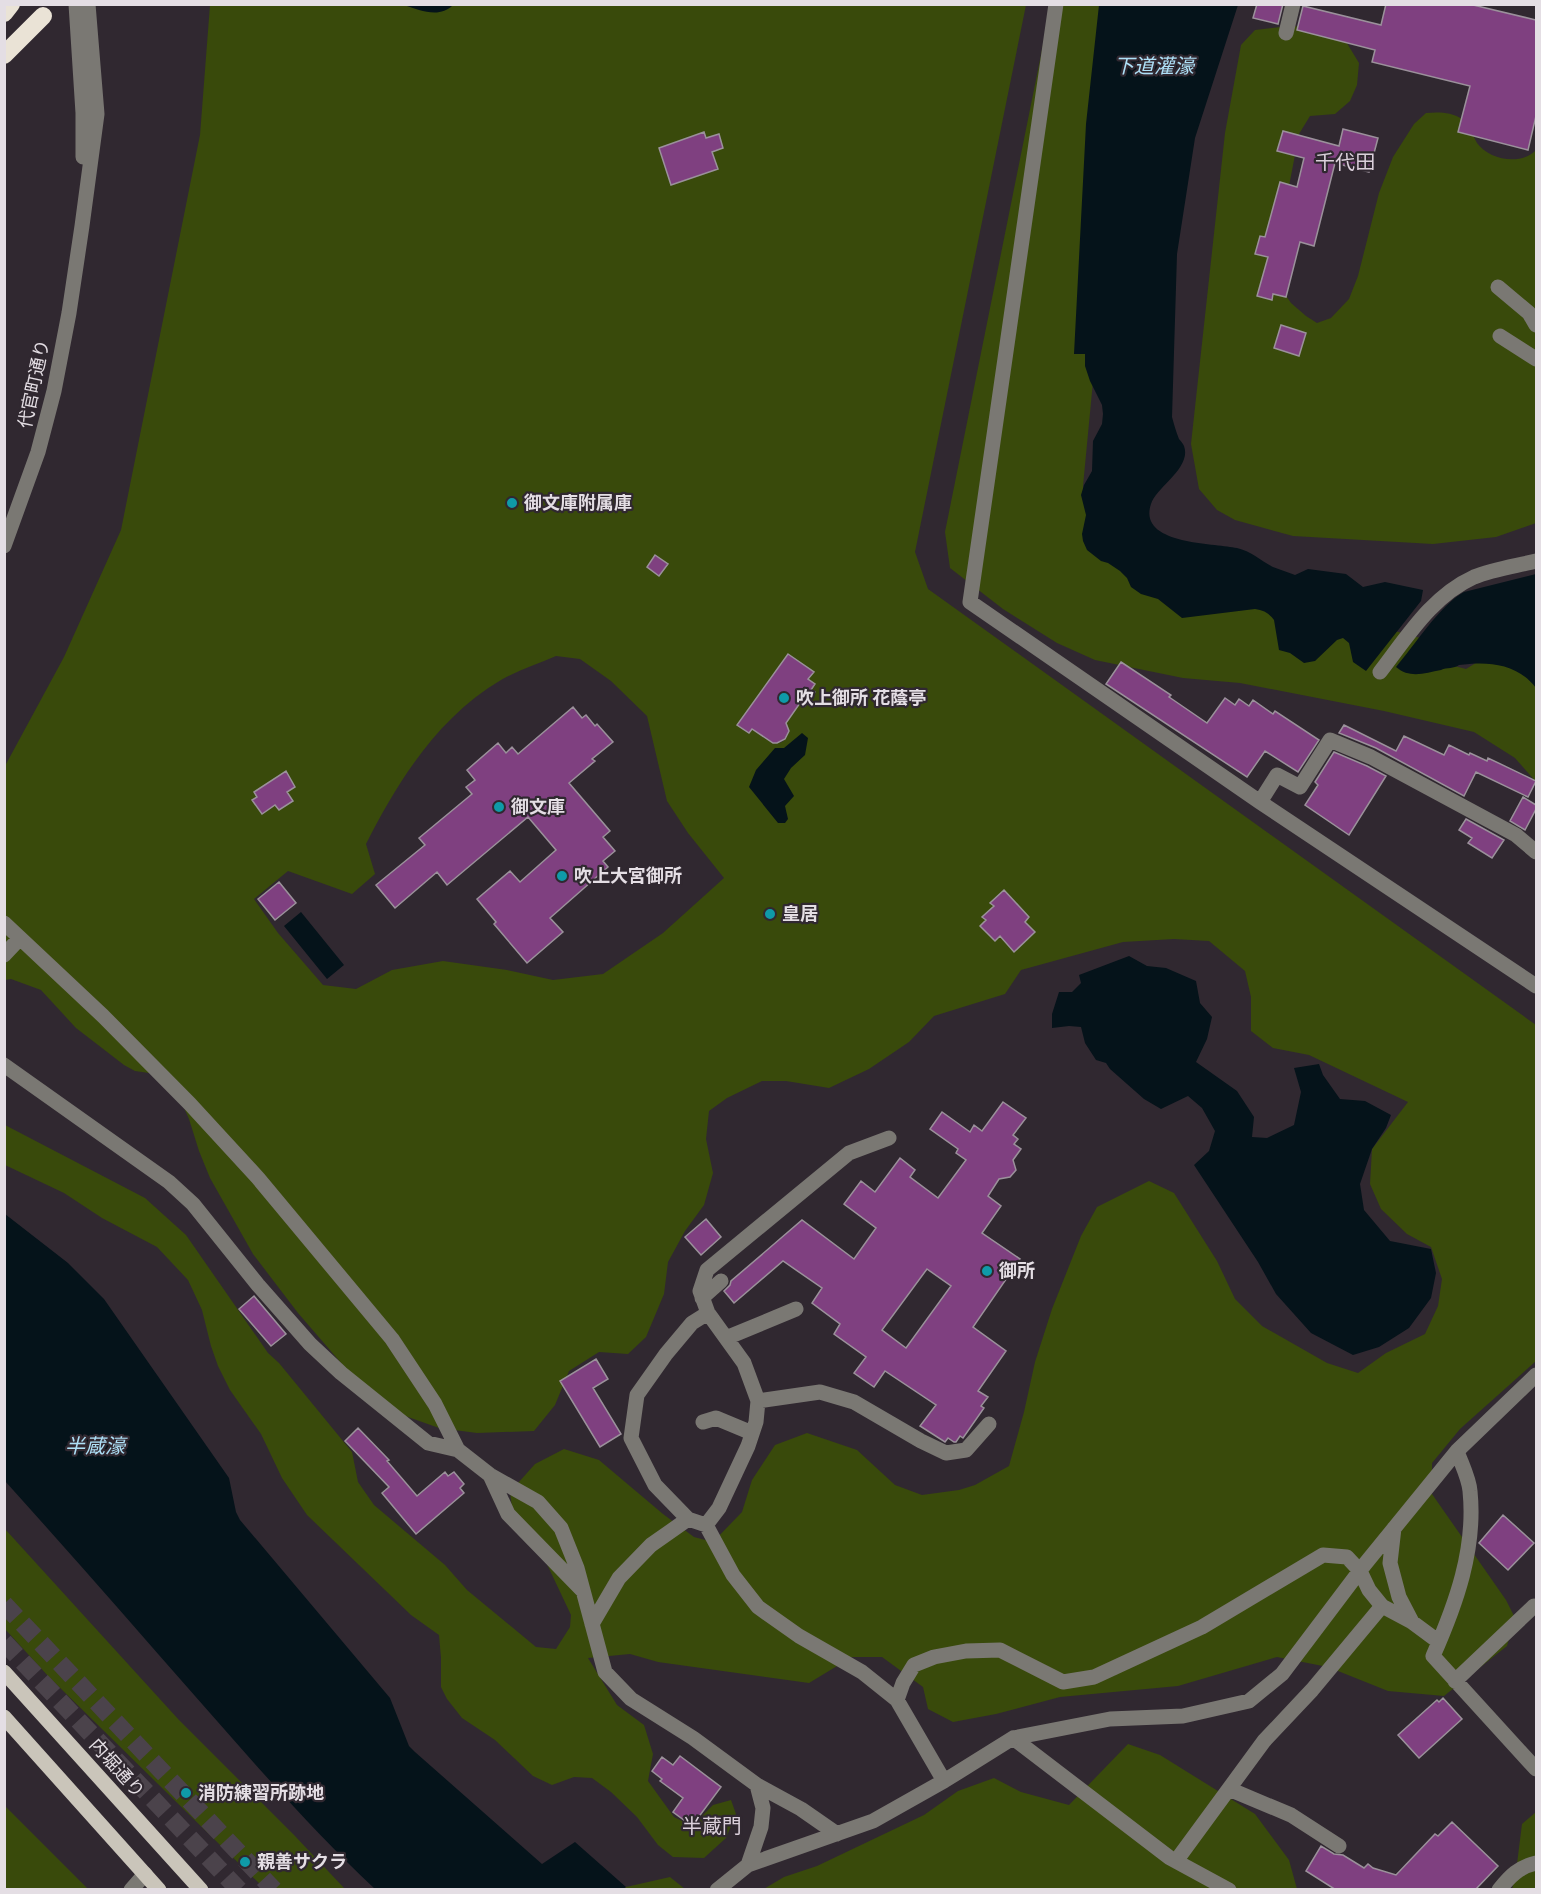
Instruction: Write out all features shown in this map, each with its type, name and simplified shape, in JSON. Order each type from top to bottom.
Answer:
[{"type":"highway","points":[[4,13],[11,4]]},
{"type":"highway","points":[[4,55],[43,16]]},
{"type":"main road","name":"内堀通り","points":[[4,1672],[201,1890]]},
{"type":"main road","points":[[4,1718],[159,1890]]},
{"type":"street","name":"代官町通り","points":[[76,4],[83,113],[82,226]]},
{"type":"street","name":"代官町通り","points":[[4,546],[38,453],[54,391],[69,313],[97,114],[88,4]]},
{"type":"street","points":[[1056,4],[970,602],[1260,802],[1536,986]]},
{"type":"street","points":[[1286,33],[1293,4]]},
{"type":"street","points":[[1498,287],[1529,313],[1536,325]]},
{"type":"street","points":[[1500,336],[1536,359]]},
{"type":"street","points":[[1380,672],[1420,618],[1450,589],[1476,576],[1536,561]]},
{"type":"street","points":[[1260,802],[1277,775],[1300,787],[1330,740],[1371,757],[1516,835],[1536,852]]},
{"type":"street","points":[[4,923],[103,1016],[190,1104],[279,1202],[392,1339],[435,1404],[458,1450]]},
{"type":"street","points":[[4,955],[20,938]]},
{"type":"street","points":[[4,1065],[169,1182],[193,1204],[258,1285],[333,1366],[409,1429],[428,1443],[458,1450],[490,1475],[538,1502],[561,1528],[577,1568],[605,1672],[631,1699],[693,1738],[757,1785],[801,1809],[837,1834]]},
{"type":"street","points":[[706,1525],[719,1508],[748,1446],[756,1422],[758,1401],[744,1363],[708,1313],[702,1298],[700,1291],[707,1270],[849,1153],[889,1138]]},
{"type":"street","points":[[702,1298],[722,1281]]},
{"type":"street","points":[[726,1338],[796,1309]]},
{"type":"street","points":[[708,1313],[692,1323],[666,1354],[637,1395],[631,1438],[655,1485],[688,1519],[706,1525],[733,1575],[758,1607],[799,1636],[862,1672],[897,1700],[944,1781]]},
{"type":"street","points":[[717,1890],[748,1865],[873,1821],[944,1781],[1013,1738],[1110,1719],[1183,1716],[1249,1701],[1282,1674],[1360,1571],[1457,1451],[1536,1375]]},
{"type":"street","points":[[758,1401],[820,1392],[854,1402],[946,1453],[966,1450],[989,1424]]},
{"type":"street","points":[[703,1422],[716,1418],[752,1432]]},
{"type":"street","points":[[1457,1451],[1470,1488],[1471,1534],[1461,1583],[1433,1656],[1536,1769]]},
{"type":"street","points":[[490,1475],[508,1514],[583,1591]]},
{"type":"street","points":[[592,1624],[619,1578],[651,1545],[688,1519]]},
{"type":"street","points":[[1394,1528],[1390,1563],[1399,1597],[1412,1622]]},
{"type":"street","points":[[897,1700],[903,1683],[914,1665],[934,1657],[966,1651],[1000,1650],[1063,1682],[1094,1677],[1202,1627],[1323,1555],[1347,1557],[1360,1571],[1369,1590],[1382,1606],[1412,1622],[1439,1642]]},
{"type":"street","points":[[1176,1861],[1264,1741],[1312,1690],[1382,1606]]},
{"type":"street","points":[[1455,1681],[1534,1606]]},
{"type":"street","points":[[1013,1738],[1176,1861],[1229,1890]]},
{"type":"street","points":[[748,1865],[761,1827],[763,1808],[757,1785]]},
{"type":"street","points":[[1229,1789],[1291,1815],[1339,1846]]},
{"type":"street","points":[[1499,1890],[1511,1874],[1526,1865],[1536,1863]]},
{"type":"street","points":[[131,1890],[146,1874]]},
{"type":"green space","points":[[210,5],[1026,5],[915,552],[928,589],[1536,1025],[1536,1361],[1460,1429],[1432,1463],[1432,1494],[1506,1600],[1515,1618],[1507,1646],[1444,1696],[1388,1691],[1328,1667],[1277,1657],[1178,1686],[1060,1697],[996,1714],[953,1722],[928,1709],[923,1687],[882,1657],[852,1657],[809,1683],[658,1662],[630,1654],[588,1658],[617,1705],[644,1725],[653,1754],[648,1781],[674,1817],[692,1826],[713,1805],[731,1800],[736,1814],[726,1838],[704,1858],[673,1857],[658,1845],[637,1817],[611,1792],[592,1778],[574,1777],[552,1785],[533,1776],[495,1740],[462,1718],[441,1687],[439,1635],[411,1615],[307,1515],[282,1478],[261,1434],[230,1390],[218,1366],[202,1310],[188,1280],[157,1247],[102,1218],[64,1193],[5,1165],[5,1125],[145,1198],[186,1235],[268,1353],[279,1363],[352,1452],[358,1482],[374,1505],[445,1565],[467,1590],[536,1647],[556,1649],[570,1627],[571,1615],[536,1541],[513,1515],[510,1492],[535,1464],[564,1449],[599,1460],[694,1537],[713,1542],[742,1512],[752,1480],[775,1445],[807,1433],[857,1450],[895,1485],[922,1495],[959,1490],[975,1485],[1009,1466],[1035,1362],[1052,1309],[1081,1236],[1097,1207],[1149,1181],[1174,1193],[1217,1261],[1235,1299],[1262,1326],[1327,1363],[1358,1373],[1386,1353],[1425,1334],[1438,1306],[1442,1279],[1431,1247],[1407,1234],[1381,1209],[1370,1184],[1372,1149],[1408,1102],[1309,1055],[1273,1048],[1251,1031],[1251,997],[1245,971],[1209,941],[1174,939],[1123,942],[1021,970],[1005,994],[934,1016],[909,1042],[869,1069],[829,1088],[786,1081],[762,1081],[727,1098],[709,1111],[706,1139],[713,1173],[704,1205],[685,1231],[668,1262],[664,1294],[646,1337],[628,1354],[599,1352],[569,1371],[555,1405],[534,1431],[477,1433],[439,1428],[394,1412],[361,1386],[298,1313],[253,1254],[210,1178],[189,1119],[170,1076],[135,1071],[124,1065],[76,1028],[41,990],[11,979],[5,980],[5,766],[64,657],[121,530],[200,135]],"holes":[[[704,132],[706,138],[719,134],[723,148],[712,152],[718,169],[671,185],[659,148]],[[788,654],[813,672],[809,679],[815,684],[811,690],[815,693],[805,706],[800,703],[785,725],[789,731],[782,742],[772,742],[752,729],[749,733],[737,725]],[[556,656],[580,659],[611,681],[647,716],[667,801],[688,833],[724,878],[663,933],[603,974],[553,980],[507,970],[443,961],[392,970],[356,989],[323,985],[278,933],[254,899],[288,871],[352,894],[375,874],[366,844],[378,820],[422,752],[458,712],[478,695],[521,670]]]},
{"type":"green space","points":[[1051,5],[1129,5],[1083,486],[1090,534],[1386,629],[1440,644],[1443,663],[1466,669],[1492,653],[1536,677],[1536,782],[1515,758],[1474,732],[1384,711],[1240,683],[1183,678],[1095,660],[1057,643],[1003,609],[950,568],[945,532]]},
{"type":"green space","points":[[1289,26],[1311,27],[1345,40],[1359,63],[1357,85],[1350,101],[1335,114],[1310,116],[1299,134],[1276,254],[1278,284],[1291,303],[1317,323],[1331,318],[1349,299],[1358,276],[1379,193],[1393,157],[1414,124],[1426,113],[1445,113],[1462,119],[1470,127],[1482,149],[1497,157],[1522,158],[1536,150],[1536,523],[1496,537],[1433,544],[1293,536],[1235,520],[1217,510],[1199,489],[1191,444],[1225,133],[1241,45],[1255,30]]},
{"type":"green space","points":[[5,1529],[179,1720],[345,1889],[265,1889],[49,1677],[5,1629]]},
{"type":"green space","points":[[1128,1744],[1160,1755],[1255,1814],[1289,1860],[1297,1889],[762,1890],[784,1877],[817,1866],[924,1815],[958,1791],[994,1778],[1021,1792],[1069,1805]]},
{"type":"green space","points":[[5,1806],[88,1889],[5,1889]]},
{"type":"green space","points":[[1536,1812],[1536,1889],[1512,1890],[1522,1824]]},
{"type":"green space","points":[[670,1877],[685,1889],[623,1890],[626,1887]]},
{"type":"water","points":[[404,5],[453,5],[442,12],[436,12],[423,11]]},
{"type":"water","name":"下道灌濠","points":[[1099,5],[1238,5],[1195,138],[1177,254],[1172,417],[1185,454],[1178,470],[1154,498],[1150,517],[1155,527],[1166,535],[1196,543],[1242,549],[1273,567],[1295,575],[1308,569],[1346,574],[1363,587],[1385,582],[1423,590],[1421,601],[1366,671],[1353,662],[1349,643],[1343,638],[1337,640],[1315,661],[1304,663],[1290,653],[1279,650],[1274,620],[1261,610],[1182,618],[1158,599],[1141,594],[1131,587],[1127,578],[1120,571],[1087,550],[1083,541],[1086,515],[1081,495],[1092,471],[1093,441],[1102,424],[1103,414],[1102,405],[1085,366],[1085,354],[1074,354],[1086,124]]},
{"type":"water","points":[[1536,574],[1536,688],[1520,673],[1491,664],[1459,665],[1418,674],[1407,673],[1396,667],[1446,606],[1464,592]]},
{"type":"water","points":[[802,733],[808,738],[805,755],[791,768],[784,779],[794,796],[785,806],[788,819],[785,823],[778,823],[749,787],[756,770],[775,748],[784,748]]},
{"type":"water","points":[[301,912],[344,965],[327,979],[284,926]]},
{"type":"water","points":[[1129,956],[1147,966],[1166,968],[1196,981],[1200,1003],[1212,1017],[1207,1039],[1196,1062],[1237,1091],[1254,1117],[1252,1137],[1267,1138],[1294,1125],[1301,1092],[1294,1068],[1319,1064],[1323,1075],[1340,1099],[1365,1101],[1391,1115],[1386,1128],[1372,1149],[1360,1184],[1364,1210],[1390,1241],[1431,1249],[1436,1273],[1431,1298],[1409,1328],[1379,1347],[1353,1355],[1311,1333],[1276,1294],[1258,1262],[1194,1165],[1209,1151],[1215,1131],[1202,1108],[1188,1096],[1161,1109],[1144,1099],[1106,1063],[1096,1060],[1085,1043],[1081,1027],[1052,1028],[1052,1014],[1059,992],[1072,992],[1081,983],[1079,975]]},
{"type":"water","name":"半蔵濠","points":[[5,1214],[68,1263],[104,1299],[229,1478],[236,1512],[240,1520],[390,1698],[409,1746],[542,1864],[575,1842],[626,1887],[623,1889],[375,1889],[283,1795],[5,1481]]},
{"type":"building","points":[[1257,4],[1283,4],[1278,24],[1253,18]]},
{"type":"building","points":[[1386,4],[1469,4],[1536,20],[1536,116],[1528,150],[1458,132],[1470,86],[1372,62],[1375,50],[1297,30],[1303,6],[1381,25]]},
{"type":"building","points":[[1343,129],[1378,138],[1369,172],[1335,163],[1314,246],[1300,242],[1286,297],[1273,294],[1272,300],[1257,296],[1268,257],[1255,254],[1260,236],[1265,237],[1280,182],[1297,187],[1304,158],[1277,151],[1283,131],[1339,146]]},
{"type":"building","points":[[704,132],[706,138],[719,134],[723,148],[712,152],[718,169],[671,185],[659,148]]},
{"type":"building","points":[[1281,325],[1306,333],[1299,356],[1274,348]]},
{"type":"building","points":[[655,555],[668,564],[659,576],[647,567]]},
{"type":"building","name":"吹上御所 花蔭亭","points":[[788,654],[814,672],[808,679],[815,684],[811,690],[815,692],[805,706],[800,703],[786,723],[789,731],[785,739],[773,743],[752,729],[749,733],[737,725]]},
{"type":"building","points":[[1121,662],[1171,695],[1169,697],[1207,723],[1225,698],[1235,705],[1239,699],[1249,706],[1253,700],[1273,714],[1275,711],[1319,740],[1298,772],[1265,751],[1247,777],[1106,684]]},
{"type":"building","points":[[573,707],[582,718],[586,715],[595,726],[597,724],[613,742],[592,759],[595,761],[569,783],[610,831],[603,837],[615,851],[603,861],[608,867],[550,918],[563,932],[527,963],[494,924],[496,922],[477,899],[510,871],[520,882],[556,850],[528,817],[447,885],[437,872],[395,908],[376,885],[425,845],[419,838],[472,794],[466,787],[475,780],[467,770],[498,743],[506,753],[512,747],[518,754]]},
{"type":"building","points":[[1344,725],[1396,751],[1404,736],[1444,755],[1449,745],[1487,761],[1488,758],[1536,781],[1528,797],[1476,772],[1464,796],[1376,748],[1339,733]]},
{"type":"building","points":[[1334,752],[1386,776],[1349,835],[1305,805],[1318,785],[1315,782]]},
{"type":"building","points":[[286,771],[295,787],[287,792],[293,801],[279,810],[275,805],[262,814],[252,800],[257,797],[254,792]]},
{"type":"building","points":[[1523,797],[1536,805],[1525,830],[1510,821]]},
{"type":"building","points":[[1466,819],[1504,840],[1492,858],[1468,843],[1472,838],[1459,830]]},
{"type":"building","points":[[279,882],[296,903],[275,920],[258,899]]},
{"type":"building","points":[[1004,890],[1029,917],[1025,922],[1035,932],[1014,952],[1000,936],[995,941],[980,926],[986,920],[982,917],[994,906],[990,903]]},
{"type":"building","name":"御所","points":[[1003,1102],[1026,1118],[1013,1135],[1018,1139],[1014,1144],[1021,1149],[1013,1160],[1016,1170],[1010,1177],[999,1179],[988,1196],[1001,1206],[982,1233],[1020,1259],[973,1327],[1006,1351],[978,1391],[988,1397],[981,1406],[984,1408],[963,1438],[960,1436],[954,1442],[948,1438],[945,1442],[920,1426],[936,1405],[885,1371],[874,1387],[854,1373],[866,1357],[834,1334],[840,1324],[812,1303],[822,1288],[783,1261],[734,1303],[724,1291],[731,1281],[802,1220],[854,1259],[876,1228],[844,1204],[861,1181],[875,1192],[900,1158],[915,1170],[910,1177],[938,1198],[966,1160],[956,1153],[958,1149],[930,1129],[942,1112],[970,1132],[974,1125],[982,1131]],"holes":[[[927,1269],[951,1286],[906,1348],[882,1330]]]},
{"type":"building","points":[[706,1219],[721,1237],[701,1255],[685,1237]]},
{"type":"building","points":[[254,1296],[286,1334],[271,1346],[239,1309]]},
{"type":"building","points":[[596,1359],[608,1379],[593,1388],[621,1434],[600,1447],[560,1381]]},
{"type":"building","points":[[358,1428],[389,1460],[387,1461],[417,1496],[445,1472],[448,1476],[454,1472],[464,1484],[460,1488],[464,1493],[416,1534],[382,1493],[389,1487],[345,1441]]},
{"type":"building","points":[[1503,1515],[1534,1543],[1508,1570],[1479,1543]]},
{"type":"building","points":[[1443,1698],[1462,1719],[1419,1758],[1398,1735],[1437,1700],[1439,1702]]},
{"type":"building","points":[[680,1756],[721,1787],[692,1826],[673,1812],[683,1798],[660,1781],[662,1779],[652,1771],[662,1757],[673,1765]]},
{"type":"building","points":[[1452,1822],[1498,1866],[1475,1890],[1336,1890],[1306,1871],[1321,1846],[1334,1854],[1343,1855],[1364,1868],[1368,1864],[1373,1868],[1396,1875],[1435,1834],[1438,1836]]},
{"type":"tunnel","points":[[4,1604],[274,1890]]},
{"type":"tunnel","points":[[4,1642],[239,1890]]},
{"type":"place","name":"御文庫附属庫","points":[[512,503]]},
{"type":"place","name":"吹上御所 花蔭亭","points":[[784,698]]},
{"type":"place","name":"御文庫","points":[[499,807]]},
{"type":"place","name":"吹上大宮御所","points":[[562,876]]},
{"type":"place","name":"皇居","points":[[770,914]]},
{"type":"place","name":"御所","points":[[987,1271]]},
{"type":"place","name":"消防練習所跡地","points":[[186,1793]]},
{"type":"place","name":"親善サクラ","points":[[245,1862]]},
{"type":"district","name":"千代田","points":[[1345,162]]},
{"type":"district","name":"半蔵門","points":[[712,1826]]}]
